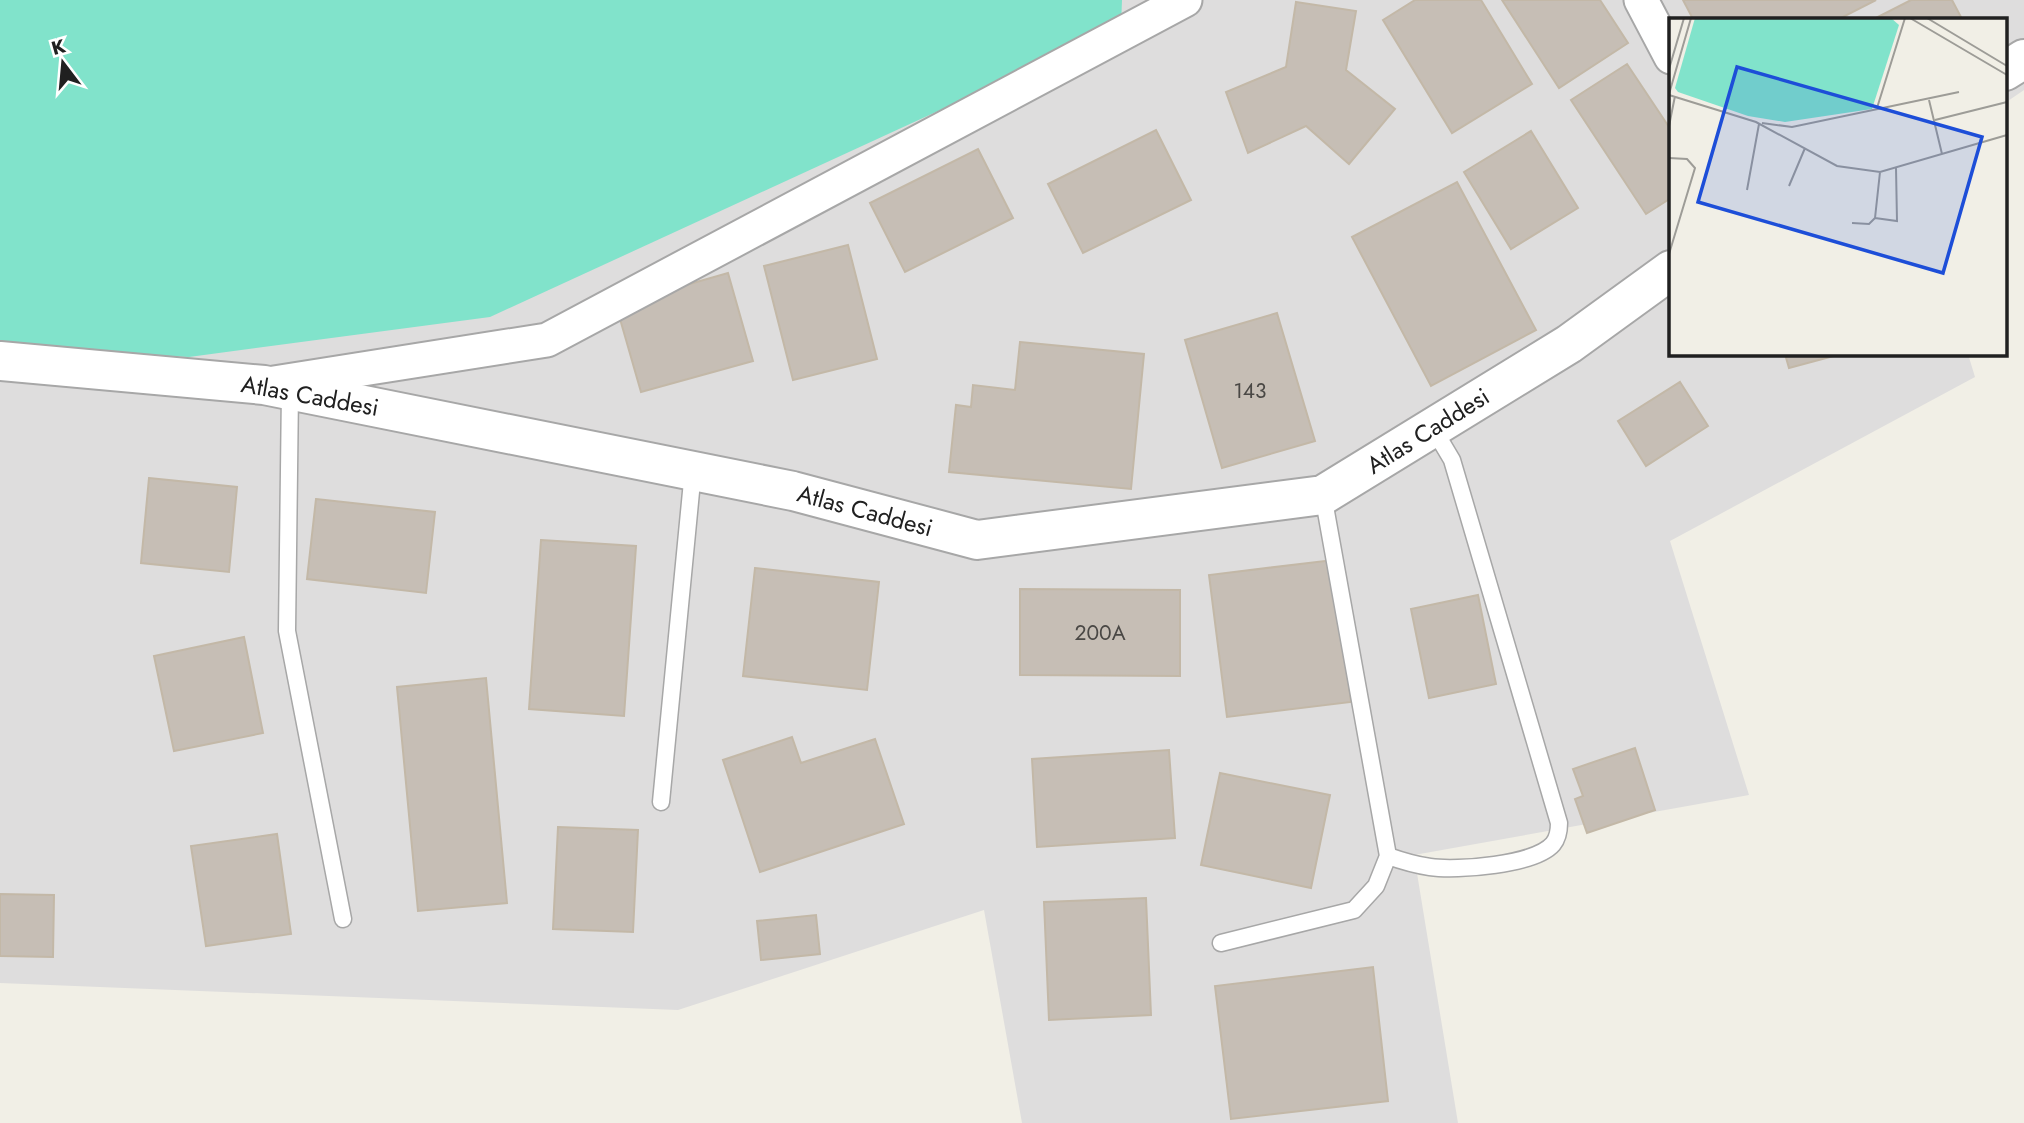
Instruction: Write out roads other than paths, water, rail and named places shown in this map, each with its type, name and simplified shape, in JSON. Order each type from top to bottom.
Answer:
[{"type":"street","points":[[1641,0],[1669,53]]},
{"type":"street","points":[[277,387],[547,340],[1166,4]]},
{"type":"street","points":[[2007,70],[2024,59]]},
{"type":"street","name":"Atlas Caddesi","points":[[0,362],[277,387],[793,491],[977,540],[1323,495],[1569,344],[1669,272]]},
{"type":"lane","points":[[277,387],[287,631],[343,919]]},
{"type":"lane","points":[[1388,856],[1431,867],[1459,870],[1486,867],[1523,858],[1548,848],[1555,843],[1559,834],[1559,823],[1452,460],[1433,428]]},
{"type":"lane","points":[[661,802],[693,471]]},
{"type":"lane","points":[[1221,943],[1354,910],[1376,886],[1388,856],[1323,495]]}]
